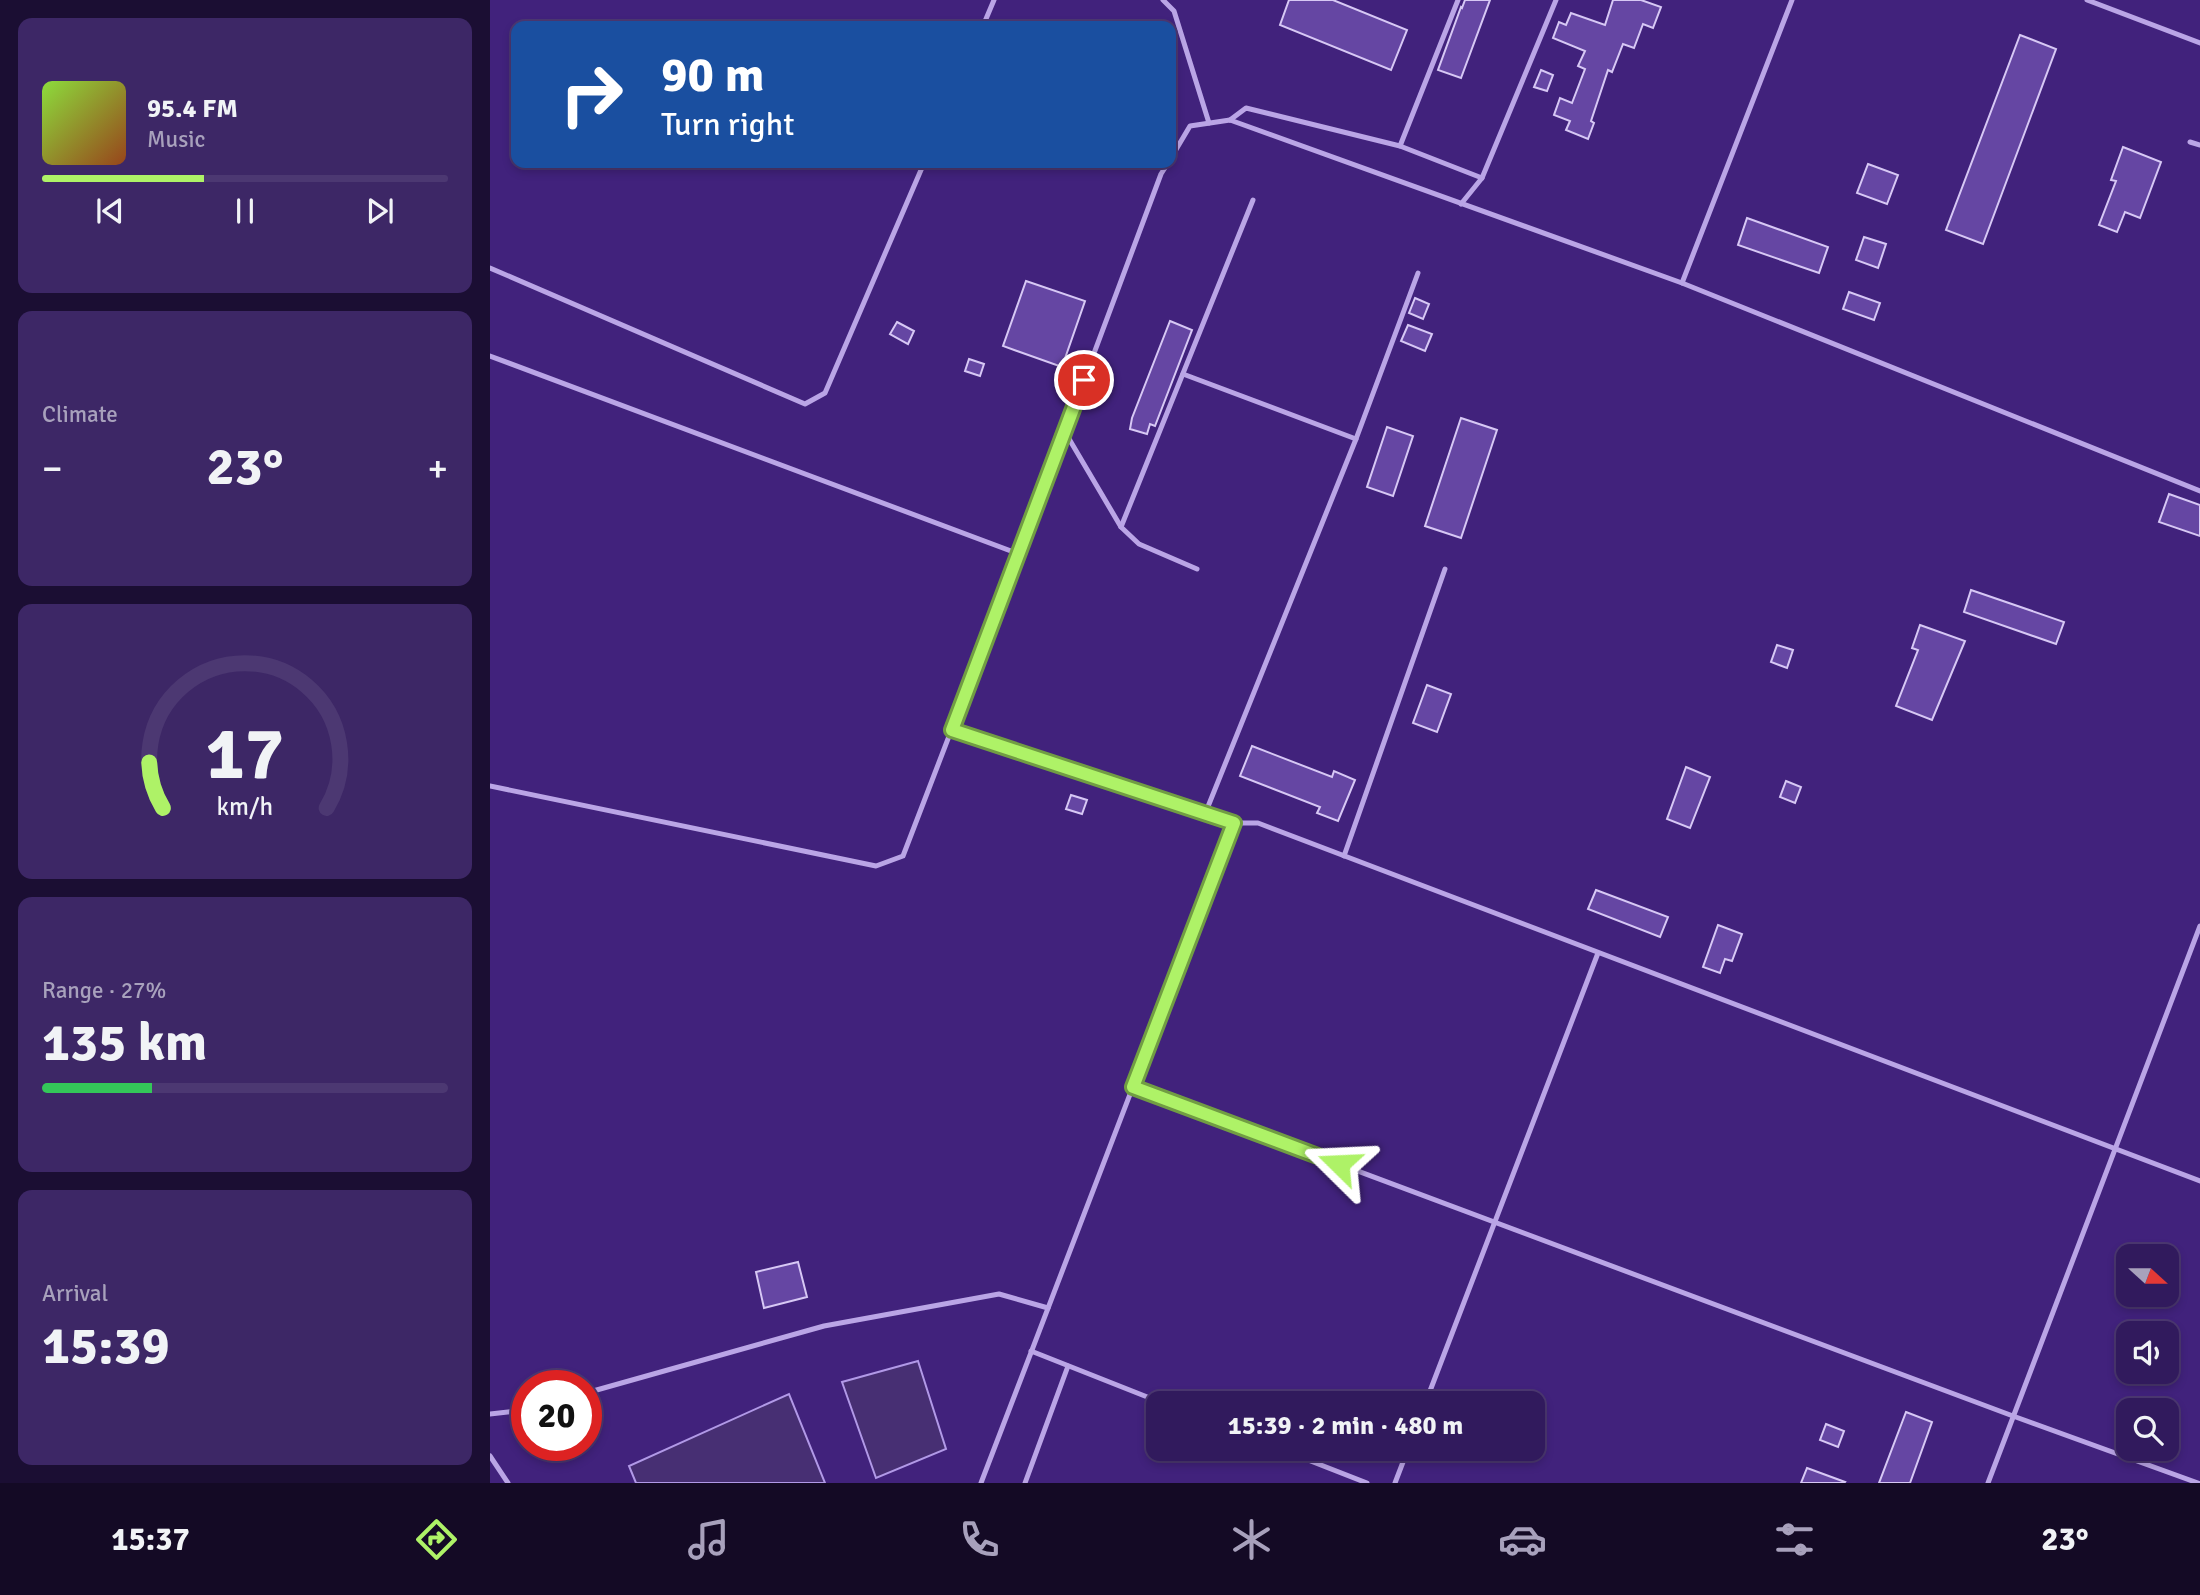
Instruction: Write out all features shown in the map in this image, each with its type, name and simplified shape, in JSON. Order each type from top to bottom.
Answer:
[{"type":"lane","points":[[985,21],[994,0]]},
{"type":"lane","points":[[1163,0],[1174,11],[1209,123]]},
{"type":"lane","points":[[1400,146],[1458,0]]},
{"type":"lane","points":[[1461,204],[1482,178],[1556,0]]},
{"type":"lane","points":[[1682,283],[1792,0]]},
{"type":"lane","points":[[2087,0],[2200,43]]},
{"type":"lane","points":[[1230,120],[1246,108],[1400,146],[1482,178]]},
{"type":"lane","points":[[1176,150],[1190,126],[1230,120],[1682,283],[2200,491]]},
{"type":"lane","points":[[2190,142],[2200,145]]},
{"type":"lane","points":[[490,268],[805,404],[825,393],[922,168]]},
{"type":"lane","points":[[490,786],[876,866],[903,856],[1165,168]]},
{"type":"lane","points":[[1121,527],[1253,200]]},
{"type":"lane","points":[[1205,814],[1356,439],[1418,273]]},
{"type":"lane","points":[[490,356],[1019,554]]},
{"type":"lane","points":[[1183,374],[1356,439]]},
{"type":"lane","points":[[1065,432],[1121,527],[1139,544],[1197,569]]},
{"type":"lane","points":[[1344,856],[1444,569]]},
{"type":"lane","points":[[952,730],[1234,823],[1258,823],[2200,1181]]},
{"type":"lane","points":[[981,1483],[1234,823]]},
{"type":"lane","points":[[1988,1483],[2200,926]]},
{"type":"lane","points":[[1430,1391],[1598,953]]},
{"type":"lane","points":[[1133,1087],[2198,1483]]},
{"type":"lane","points":[[602,1388],[824,1326],[999,1294],[1048,1308]]},
{"type":"lane","points":[[1031,1351],[1146,1397]]},
{"type":"lane","points":[[1026,1483],[1068,1366]]},
{"type":"lane","points":[[490,1414],[511,1412]]},
{"type":"lane","points":[[490,1456],[508,1483]]},
{"type":"lane","points":[[1311,1461],[1367,1483]]},
{"type":"lane","points":[[1395,1483],[1403,1461]]},
{"type":"shaded area","points":[[918,1361],[946,1449],[876,1478],[842,1382]]},
{"type":"shaded area","points":[[789,1394],[825,1483],[636,1483],[629,1466]]},
{"type":"building","points":[[1289,0],[1333,0],[1407,30],[1391,70],[1280,25]]},
{"type":"building","points":[[1465,0],[1490,0],[1461,78],[1438,70]]},
{"type":"building","points":[[1613,0],[1641,0],[1661,7],[1653,28],[1643,24],[1634,48],[1623,44],[1612,72],[1608,70],[1591,121],[1594,123],[1588,139],[1566,130],[1570,121],[1554,115],[1560,98],[1572,103],[1585,69],[1578,66],[1585,51],[1553,38],[1559,22],[1566,25],[1571,13],[1605,25]]},
{"type":"building","points":[[2020,35],[2056,49],[1983,244],[1946,230]]},
{"type":"building","points":[[1541,70],[1553,75],[1547,91],[1534,87]]},
{"type":"building","points":[[2123,147],[2161,162],[2140,218],[2125,212],[2117,232],[2099,225],[2116,181],[2111,180]]},
{"type":"building","points":[[1868,164],[1898,175],[1887,204],[1857,193]]},
{"type":"building","points":[[1747,218],[1828,247],[1819,273],[1738,245]]},
{"type":"building","points":[[1864,237],[1886,244],[1878,268],[1856,260]]},
{"type":"building","points":[[1026,281],[1085,301],[1062,367],[1003,346]]},
{"type":"building","points":[[1849,292],[1880,303],[1874,320],[1843,309]]},
{"type":"building","points":[[1415,298],[1429,304],[1423,319],[1409,313]]},
{"type":"building","points":[[1170,321],[1192,330],[1155,426],[1150,424],[1147,434],[1130,429],[1132,418]]},
{"type":"building","points":[[897,322],[914,331],[908,344],[890,334]]},
{"type":"building","points":[[1408,325],[1432,334],[1425,351],[1401,341]]},
{"type":"building","points":[[969,359],[984,364],[980,376],[965,371]]},
{"type":"building","points":[[1461,418],[1497,430],[1461,538],[1425,526]]},
{"type":"building","points":[[1387,427],[1413,436],[1393,496],[1367,487]]},
{"type":"building","points":[[2169,494],[2200,505],[2200,536],[2159,522]]},
{"type":"building","points":[[1971,590],[2064,622],[2056,644],[1964,612]]},
{"type":"building","points":[[1920,625],[1965,641],[1932,720],[1896,706],[1918,650],[1912,648]]},
{"type":"building","points":[[1777,645],[1793,650],[1787,668],[1771,662]]},
{"type":"building","points":[[1427,685],[1451,694],[1437,732],[1413,723]]},
{"type":"building","points":[[1252,746],[1332,777],[1334,771],[1355,780],[1338,821],[1317,813],[1320,807],[1240,776]]},
{"type":"building","points":[[1686,767],[1710,777],[1690,828],[1667,819]]},
{"type":"building","points":[[1786,781],[1801,787],[1795,803],[1780,797]]},
{"type":"building","points":[[1071,795],[1087,800],[1082,814],[1066,809]]},
{"type":"building","points":[[1596,890],[1668,917],[1660,937],[1588,909]]},
{"type":"building","points":[[1718,925],[1742,934],[1732,961],[1725,959],[1720,973],[1703,967]]},
{"type":"building","points":[[798,1262],[807,1297],[764,1308],[756,1272]]},
{"type":"building","points":[[1906,1412],[1932,1422],[1910,1483],[1879,1483]]},
{"type":"building","points":[[1826,1424],[1844,1431],[1838,1447],[1820,1440]]},
{"type":"building","points":[[1807,1468],[1845,1482],[1801,1483]]},
{"type":"route","points":[[1084,380],[952,730],[1234,823],[1133,1087],[1339,1164]]}]
